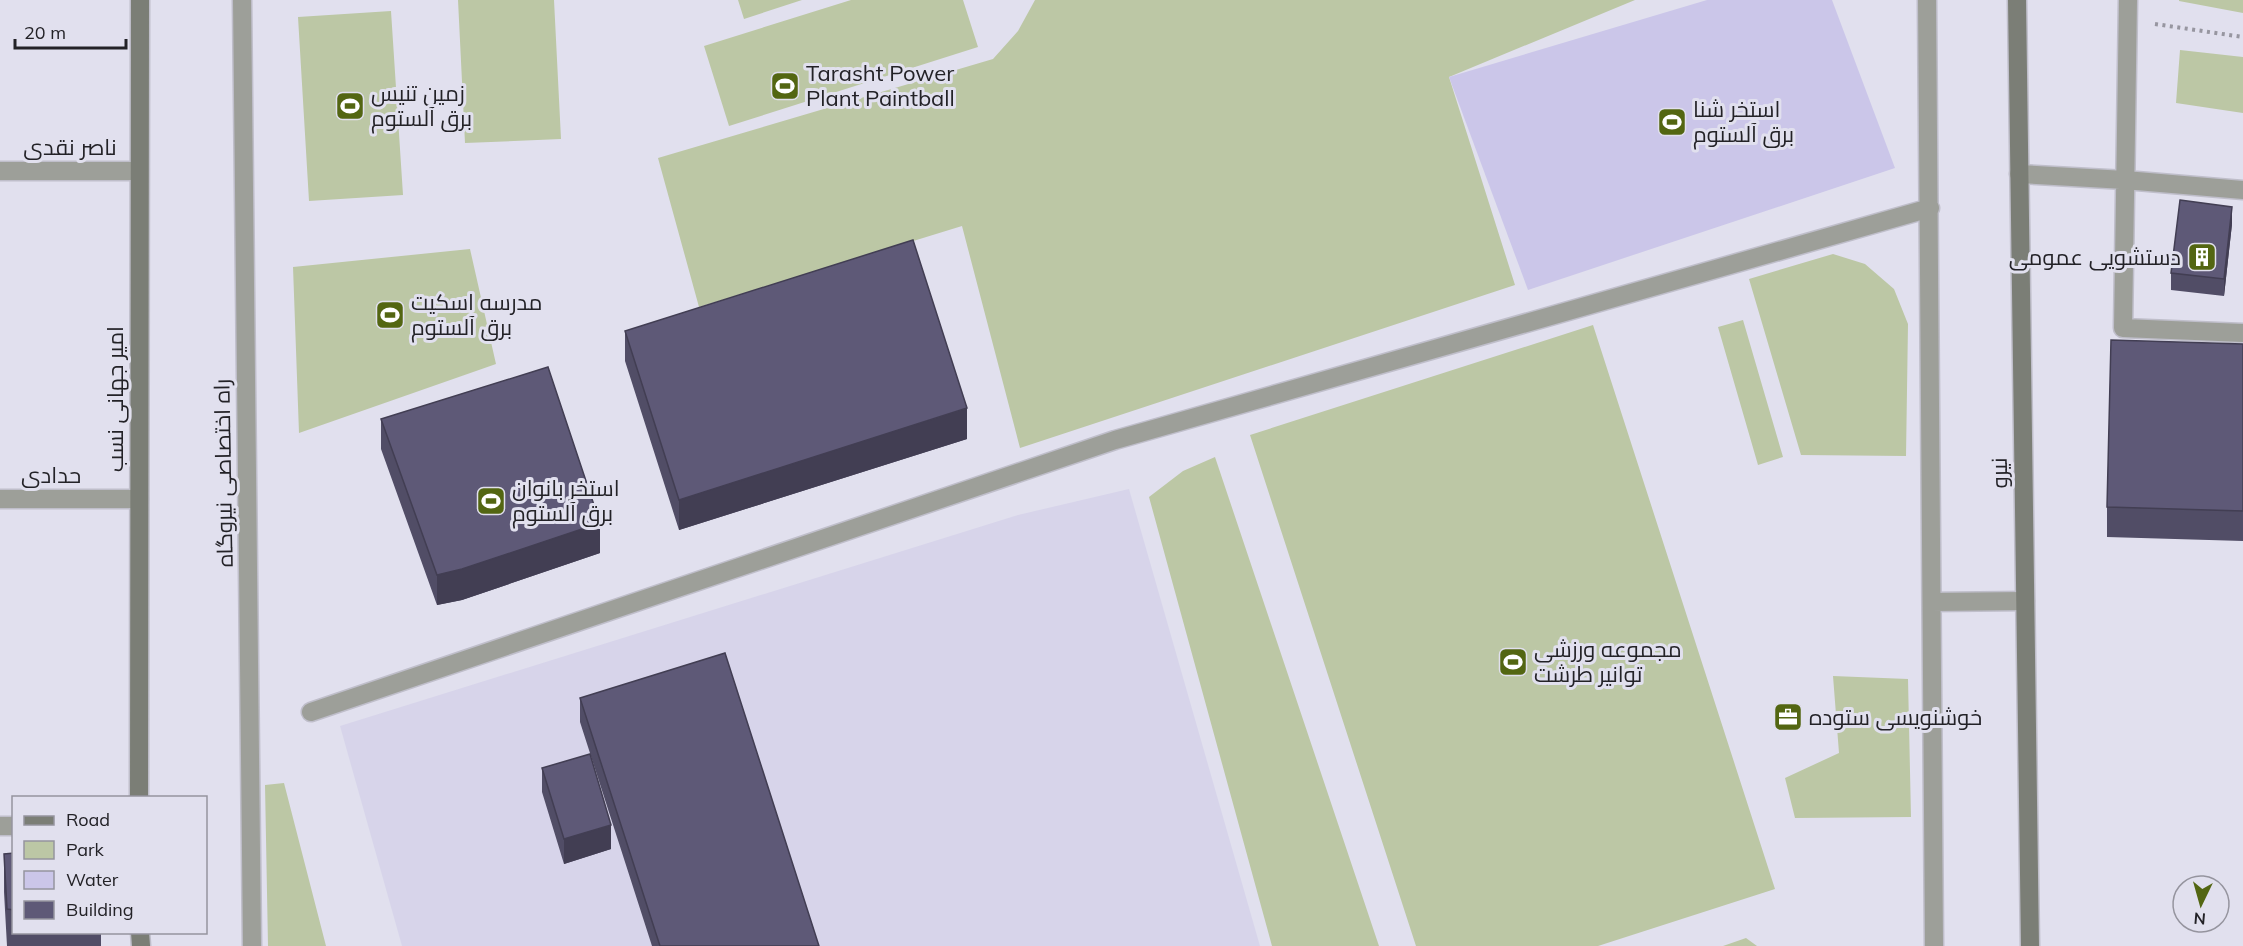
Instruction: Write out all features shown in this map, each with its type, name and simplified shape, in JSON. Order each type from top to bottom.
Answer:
[{"type":"street","name":"امیر جهانی نسب","points":[[139,796],[140,0]]},
{"type":"street","name":"راه اختصاصی نیروگاه","points":[[242,0],[252,946]]},
{"type":"street","points":[[1927,0],[1934,946]]},
{"type":"street","name":"نیرو","points":[[2017,0],[2030,946]]},
{"type":"street","points":[[2128,0],[2123,328],[2243,333]]},
{"type":"street","name":"ناصر نقدی","points":[[0,171],[139,171]]},
{"type":"street","points":[[2019,174],[2243,190]]},
{"type":"street","points":[[312,712],[1115,440],[1930,208]]},
{"type":"street","name":"حدادی","points":[[0,499],[139,499]]},
{"type":"street","points":[[1932,602],[2025,601]]},
{"type":"path","points":[[2128,20],[2243,38]]},
{"type":"shaded area","points":[[1129,489],[1260,946],[402,946],[340,726],[1018,515]]},
{"type":"green space","name":"زمین تنیس برق آلستوم","points":[[458,0],[554,0],[561,139],[465,143]]},
{"type":"green space","points":[[738,0],[802,0],[744,19]]},
{"type":"green space","name":"Tarasht Power Plant Paintball","points":[[851,0],[963,0],[978,47],[729,126],[704,46]]},
{"type":"green space","points":[[1035,0],[1635,0],[1449,77],[1515,285],[1020,448],[962,226],[699,307],[658,158],[993,59],[1018,31]]},
{"type":"green space","points":[[2243,0],[2243,13],[2179,1]]},
{"type":"green space","name":"زمین تنیس برق آلستوم","points":[[391,11],[403,195],[309,201],[298,17]]},
{"type":"green space","points":[[2180,50],[2243,57],[2243,113],[2176,103]]},
{"type":"green space","name":"مدرسه اسکیت برق آلستوم","points":[[470,249],[496,364],[299,433],[293,267]]},
{"type":"green space","points":[[1833,254],[1865,264],[1894,289],[1908,324],[1906,456],[1801,455],[1749,279]]},
{"type":"green space","points":[[1743,320],[1783,457],[1758,465],[1718,327]]},
{"type":"green space","name":"مجموعه ورزشی توانیر طرشت","points":[[1593,325],[1775,889],[1598,946],[1416,946],[1250,435]]},
{"type":"green space","points":[[1215,457],[1379,946],[1272,946],[1149,497],[1183,471]]},
{"type":"green space","points":[[1833,676],[1908,679],[1911,817],[1795,818],[1785,778],[1839,753]]},
{"type":"green space","points":[[284,783],[326,946],[268,946],[265,785]]},
{"type":"green space","points":[[1746,938],[1757,946],[1723,946]]},
{"type":"water","name":"استخر شنا برق آلستوم","points":[[1707,0],[1832,0],[1895,168],[1528,290],[1449,77]]},
{"type":"building","name":"دستشویی عمومی","points":[[2180,200],[2232,207],[2224,279],[2171,273]]},
{"type":"building","points":[[913,240],[967,408],[679,500],[625,331]]},
{"type":"building","points":[[2111,340],[2243,344],[2243,511],[2107,507]]},
{"type":"building","name":"استخر بانوان برق آلستوم","points":[[548,367],[600,523],[462,569],[437,575],[381,419]]},
{"type":"building","points":[[725,653],[819,946],[660,946],[580,698]]},
{"type":"building","points":[[590,754],[611,825],[564,839],[542,768]]},
{"type":"building","points":[[12,853],[12,910],[7,909],[4,854]]},
{"type":"place","name":"Tarasht Power Plant Paintball","points":[[785,86]]},
{"type":"place","name":"زمین تنیس برق آلستوم","points":[[350,106]]},
{"type":"place","name":"استخر شنا برق آلستوم","points":[[1672,122]]},
{"type":"place","name":"دستشویی عمومی","points":[[2202,257]]},
{"type":"place","name":"مدرسه اسکیت برق آلستوم","points":[[390,315]]},
{"type":"place","name":"استخر بانوان برق آلستوم","points":[[491,501]]},
{"type":"place","name":"مجموعه ورزشی توانیر طرشت","points":[[1513,662]]},
{"type":"place","name":"خوشنویسی ستوده","points":[[1788,717]]}]
